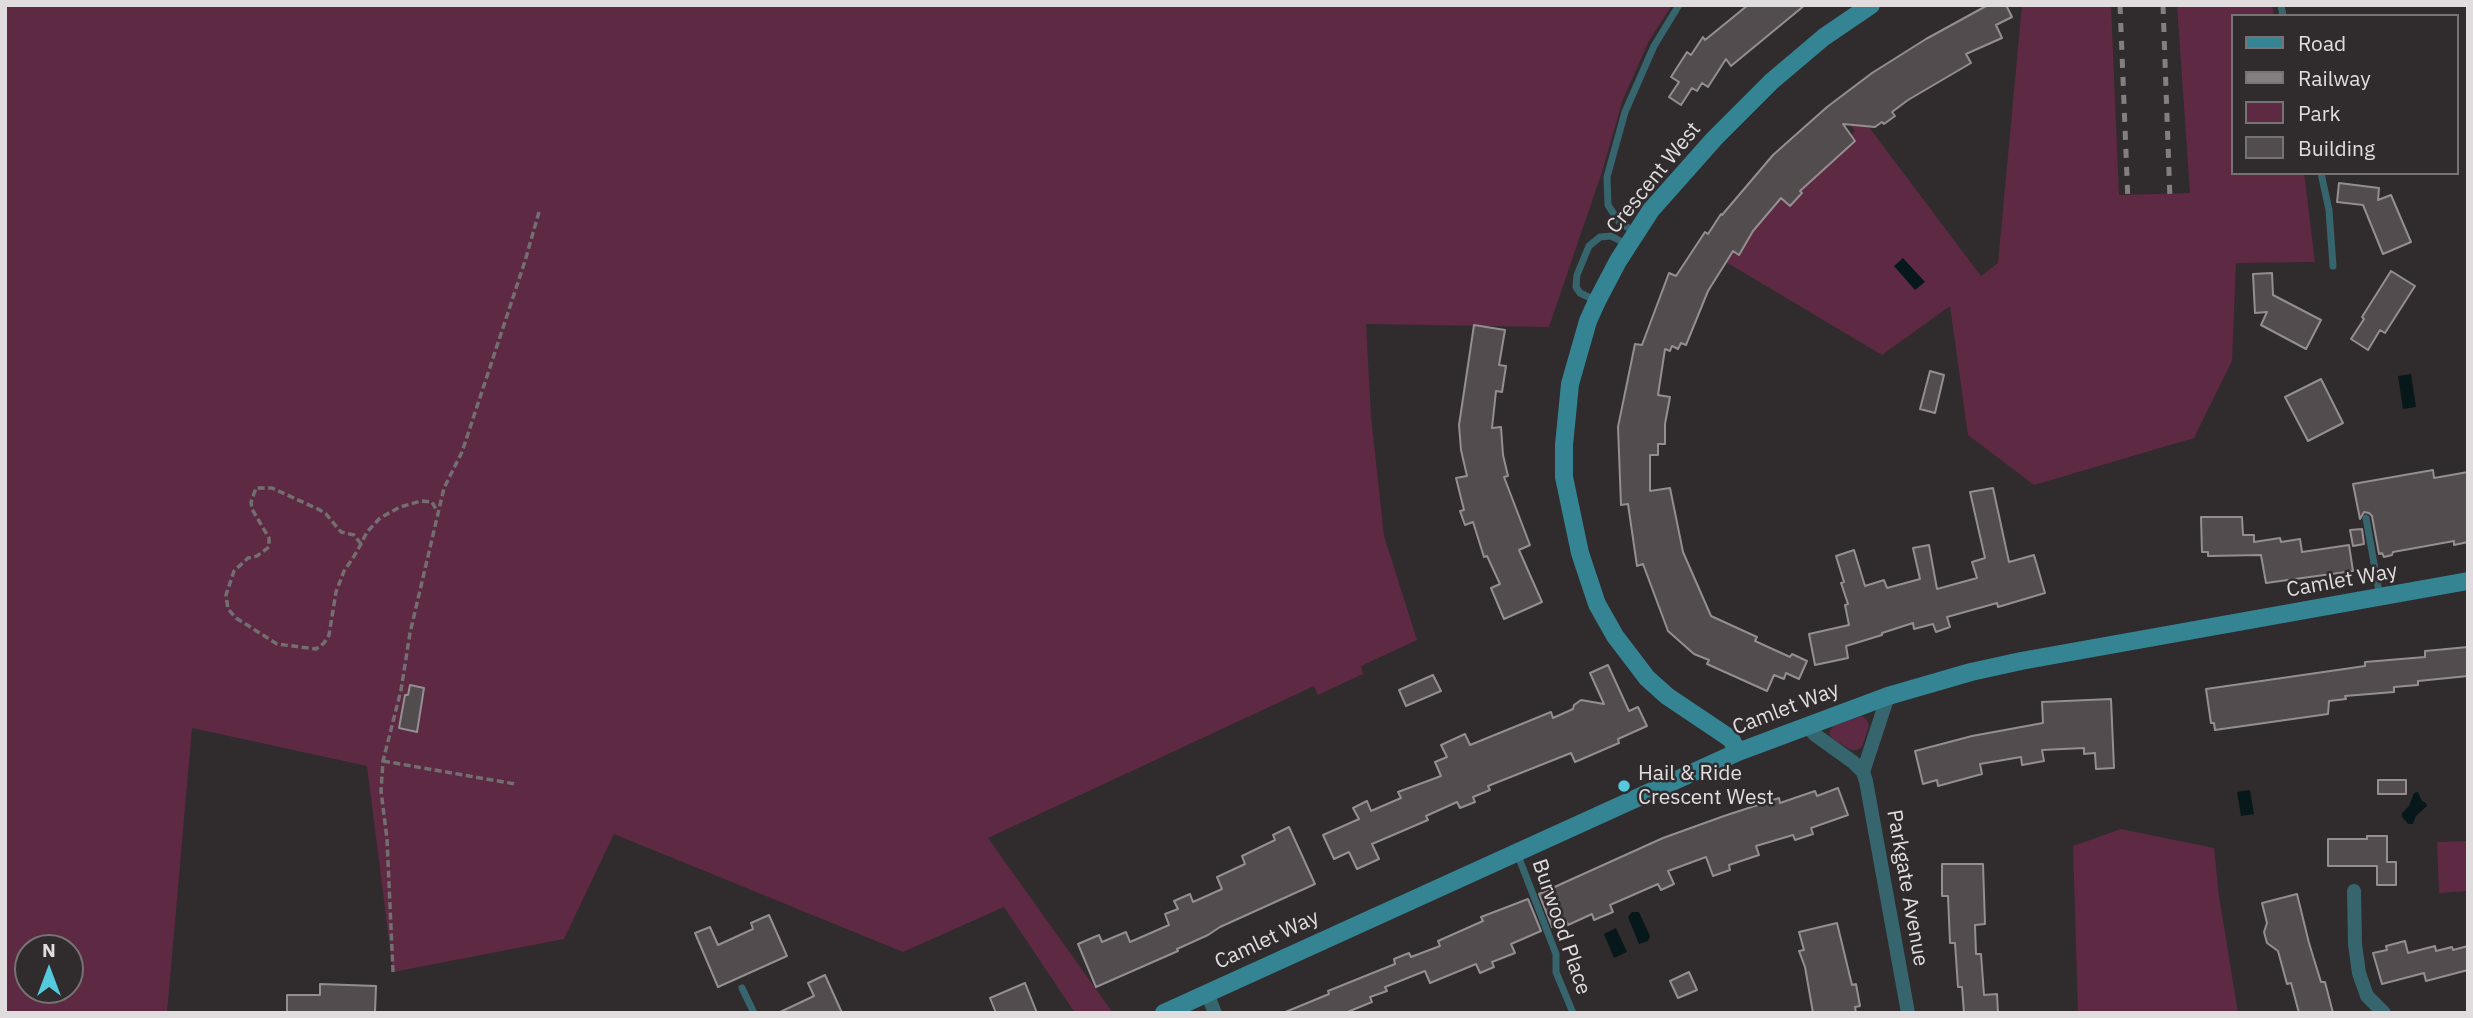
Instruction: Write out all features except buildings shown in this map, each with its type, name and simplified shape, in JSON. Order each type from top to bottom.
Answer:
[{"type":"street","name":"Crescent West","points":[[1738,752],[1731,739],[1667,696],[1647,678],[1615,636],[1597,604],[1570,512],[1564,477],[1570,384],[1588,321],[1597,301],[1632,239],[1677,179],[1752,99],[1796,59],[1871,5]]},
{"type":"street","name":"Camlet Way","points":[[1164,1013],[1738,752],[1888,696],[1971,671],[2021,661],[2468,581]]},
{"type":"street","points":[[1807,725],[1814,734],[1863,772],[1888,696]]},
{"type":"street","name":"Parkgate Avenue","points":[[1863,772],[1908,1013]]},
{"type":"street","points":[[2354,891],[2359,973],[2367,996],[2384,1013]]},
{"type":"street","points":[[1207,993],[1215,1013]]},
{"type":"lane","points":[[1632,239],[1608,205],[1607,177],[1625,112],[1654,46],[1679,5]]},
{"type":"lane","points":[[2321,175],[2329,210],[2333,266]]},
{"type":"lane","points":[[1597,301],[1580,293],[1576,286],[1577,275],[1589,246],[1600,237],[1632,239]]},
{"type":"lane","points":[[2366,519],[2380,597]]},
{"type":"lane","name":"Burwood Place","points":[[1516,852],[1556,954],[1556,972],[1573,1013]]},
{"type":"lane","points":[[742,989],[754,1013]]},
{"type":"path","points":[[393,972],[387,839],[381,791],[383,761],[444,488],[462,452],[539,212]]},
{"type":"path","points":[[361,544],[354,535],[341,533],[320,510],[272,488],[256,488],[252,509],[269,538],[269,547],[238,565],[226,595],[228,609],[236,618],[277,644],[316,649],[329,635],[336,592],[344,571],[361,544],[367,532],[380,518],[400,507],[421,501],[432,502],[438,513]]},
{"type":"path","points":[[383,761],[515,785]]},
{"type":"green space","points":[[5,5],[1672,5],[1649,41],[1623,99],[1602,172],[1549,327],[1366,324],[1371,416],[1384,536],[1417,640],[1361,666],[1363,674],[1318,695],[1314,686],[988,838],[1113,1013],[1075,1013],[1004,907],[903,952],[614,834],[564,939],[393,972],[367,766],[192,728],[167,1013],[5,1013]]},
{"type":"green space","points":[[2022,5],[2111,5],[2119,195],[2190,193],[2177,5],[2272,5],[2274,14],[2232,14],[2232,175],[2304,175],[2315,262],[2236,263],[2232,361],[2194,438],[2034,485],[1968,435],[1950,306],[1882,355],[1726,262],[1733,251],[1739,255],[1750,235],[1781,198],[1790,206],[1802,193],[1791,184],[1805,186],[1817,176],[1808,164],[1848,149],[1850,135],[1855,131],[1851,126],[1862,118],[1981,276],[1998,263]]},
{"type":"green space","points":[[1862,716],[1869,726],[1862,747],[1851,750],[1832,738],[1829,733],[1833,726]]},
{"type":"green space","points":[[2121,829],[2214,848],[2238,1013],[2078,1013],[2073,846]]},
{"type":"green space","points":[[2468,841],[2468,891],[2439,893],[2437,842]]},
{"type":"shaded area","points":[[1903,258],[1925,282],[1915,290],[1894,266]]},
{"type":"shaded area","points":[[2411,374],[2416,407],[2403,409],[2398,376]]},
{"type":"shaded area","points":[[2250,790],[2254,814],[2241,816],[2237,792]]},
{"type":"shaded area","points":[[2418,792],[2427,806],[2416,816],[2413,824],[2408,824],[2402,813],[2409,806],[2414,793]]},
{"type":"shaded area","points":[[1632,912],[1639,912],[1650,936],[1648,941],[1639,944],[1628,917]]},
{"type":"shaded area","points":[[1616,928],[1627,952],[1614,958],[1604,934]]},
{"type":"railway","points":[[2120,5],[2128,202]]},
{"type":"railway","points":[[2163,5],[2170,200]]},
{"type":"place","name":"Hail & Ride Crescent West","points":[[1624,786]]}]
